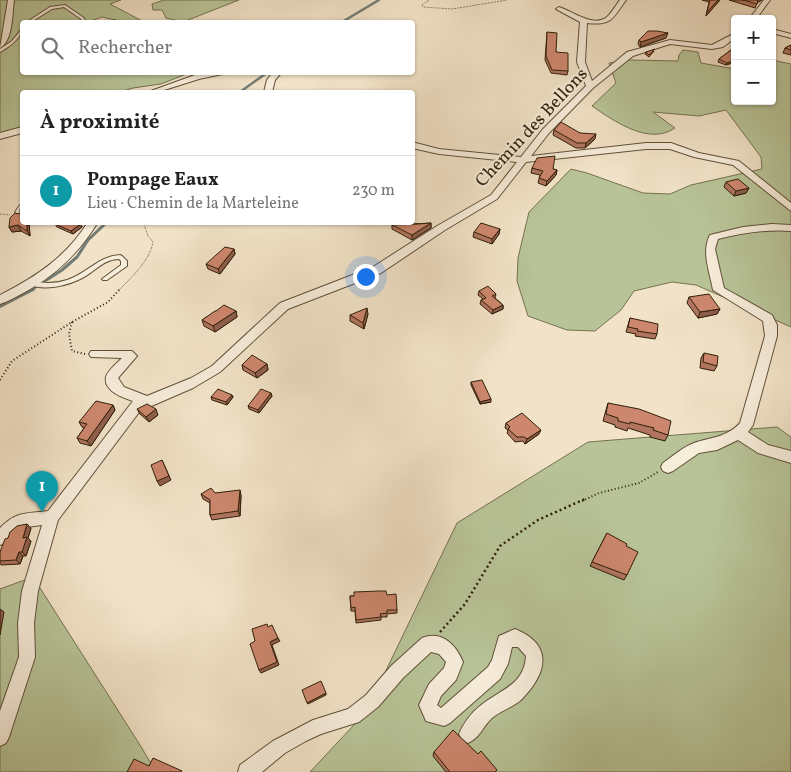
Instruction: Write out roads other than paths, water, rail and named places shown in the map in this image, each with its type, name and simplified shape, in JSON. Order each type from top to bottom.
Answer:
[{"type":"street","points":[[0,46],[6,34],[10,0]]},
{"type":"street","points":[[559,9],[584,21],[604,22],[610,20],[622,0]]},
{"type":"street","points":[[755,15],[767,0]]},
{"type":"street","points":[[584,21],[581,62],[590,86]]},
{"type":"street","points":[[776,32],[791,36]]},
{"type":"street","name":"Chemin des Bellons","points":[[144,400],[159,398],[209,374],[284,306],[377,270],[441,228],[494,197],[546,131],[590,86],[630,54],[670,42],[712,47],[720,45],[731,38]]},
{"type":"street","points":[[158,90],[210,75]]},
{"type":"street","points":[[268,90],[271,80],[275,75]]},
{"type":"street","points":[[5,135],[20,131]]},
{"type":"street","points":[[415,146],[455,153],[503,156],[522,160],[646,146],[671,146],[697,155],[736,163],[791,208]]},
{"type":"street","points":[[0,300],[37,285],[69,257],[91,225]]},
{"type":"street","points":[[668,467],[696,448],[717,444],[739,433],[746,425],[770,336],[772,325],[768,318],[759,311],[719,290],[710,249],[714,237],[742,230],[770,227],[791,228]]},
{"type":"street","points":[[95,354],[128,354],[131,356],[112,377],[112,384],[116,389],[144,400]]},
{"type":"street","points":[[0,737],[27,657],[26,623],[30,591],[52,517],[135,407],[144,400]]},
{"type":"street","points":[[739,433],[754,446],[767,452],[791,457]]},
{"type":"street","points":[[0,538],[16,522],[52,517]]},
{"type":"street","points":[[246,772],[279,747],[300,735],[319,726],[353,716],[372,701],[397,672],[428,644],[439,644],[450,650],[454,662],[450,674],[435,690],[428,705],[432,715],[444,717],[494,673],[500,664],[505,642],[515,637],[524,641],[534,653],[533,671],[515,694],[486,712],[468,734]]},
{"type":"lane","points":[[32,20],[51,8],[65,6],[84,20]]},
{"type":"lane","points":[[0,51],[13,42],[20,33]]},
{"type":"lane","points":[[37,285],[49,287],[64,282],[81,276],[107,260],[120,257],[124,261],[124,266],[105,278]]},
{"type":"waterway","points":[[345,20],[379,0]]},
{"type":"waterway","points":[[243,90],[264,75]]},
{"type":"waterway","points":[[31,290],[62,270],[77,257],[88,240],[104,225]]},
{"type":"waterway","points":[[0,306],[33,289]]},
{"type":"place","name":"Pompage Eaux","points":[[42,512]]}]
